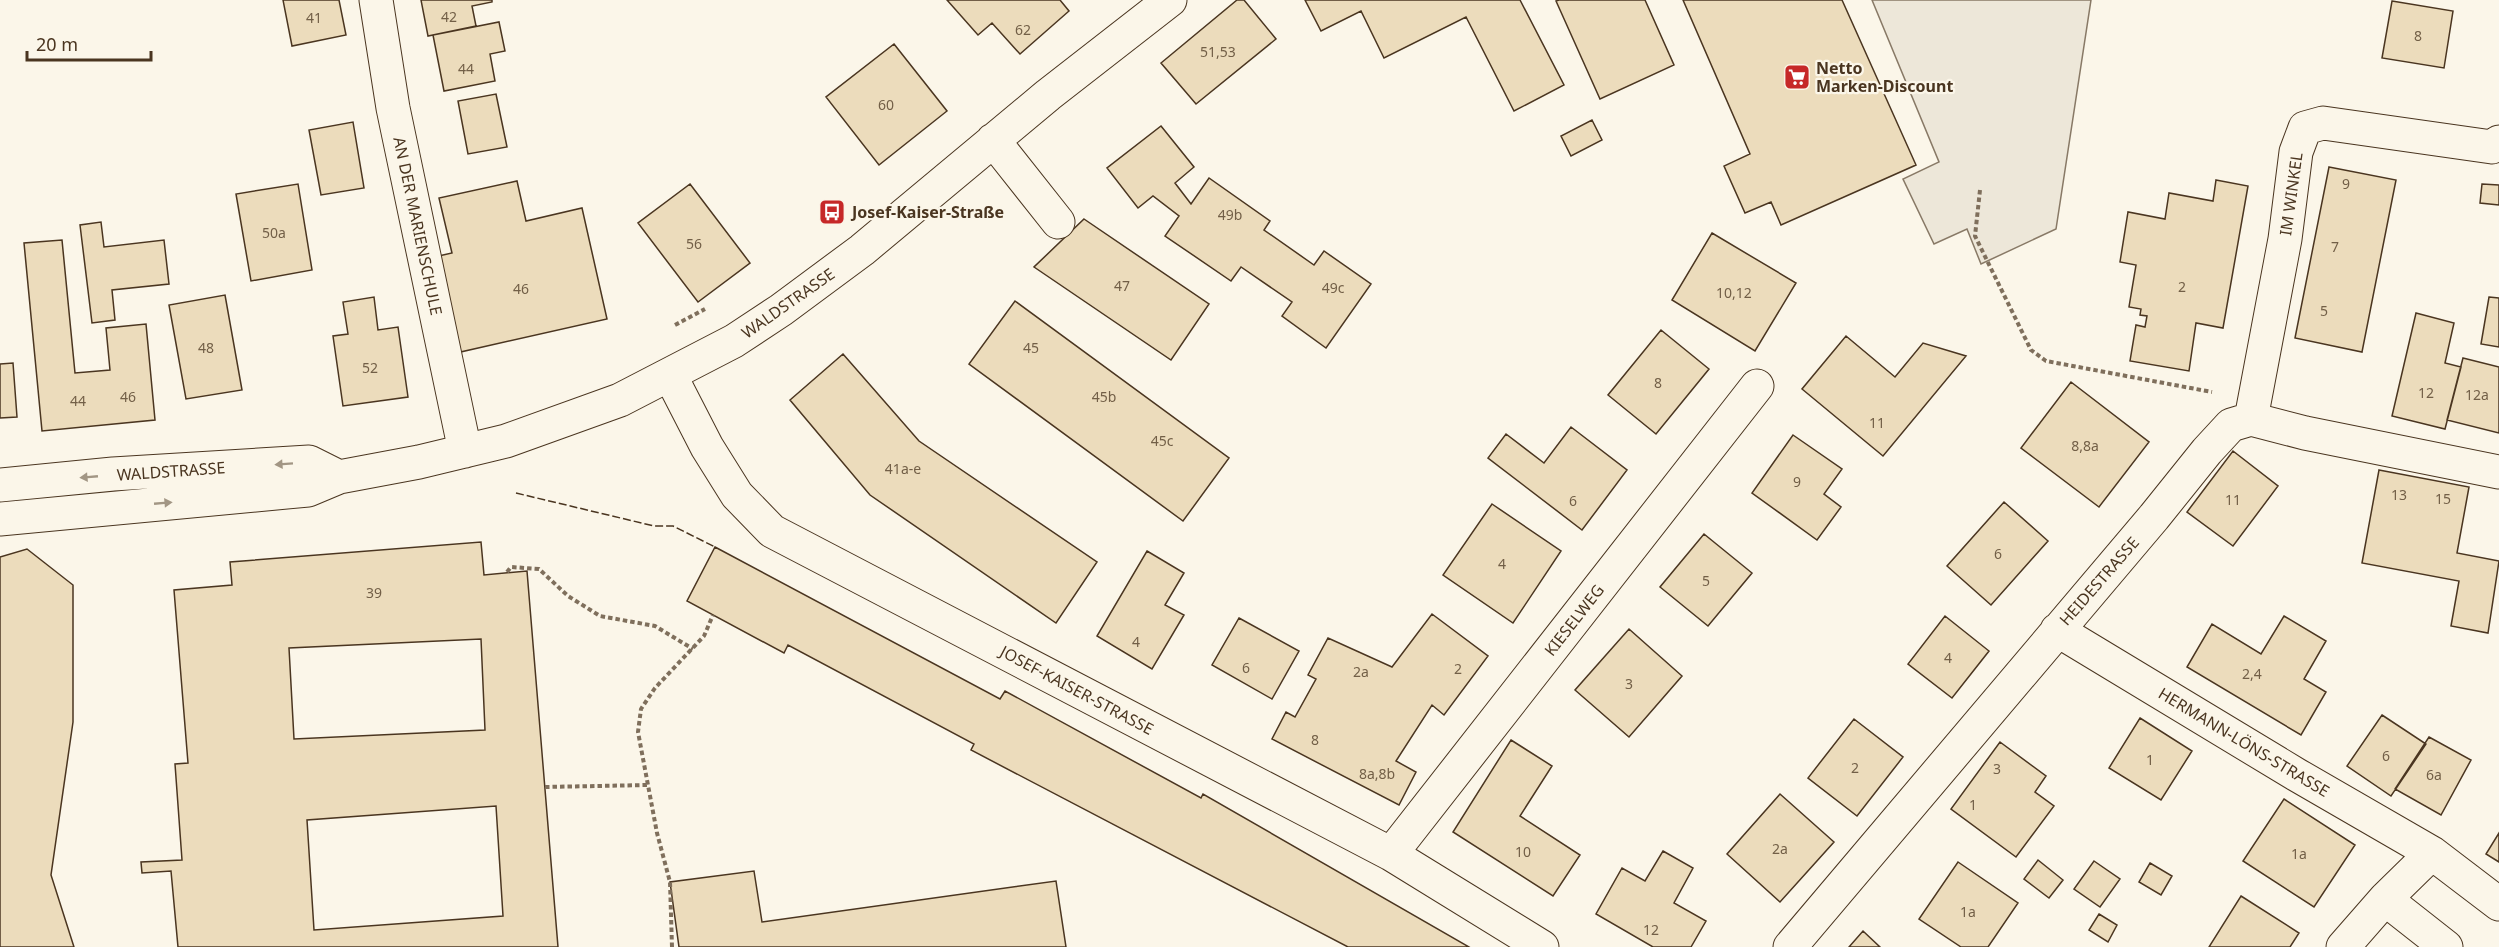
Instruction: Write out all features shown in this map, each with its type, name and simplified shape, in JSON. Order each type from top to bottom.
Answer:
[{"type":"street","name":"AN DER MARIENSCHULE","points":[[376,0],[393,108],[465,451]]},
{"type":"street","name":"WALDSTRASSE","points":[[0,519],[308,490],[339,477],[506,441],[620,400],[734,341],[782,310],[862,250],[993,141],[1170,0]]},
{"type":"street","name":"IM WINKEL","points":[[2251,419],[2285,240],[2296,152],[2306,128],[2324,123],[2492,147],[2499,142]]},
{"type":"street","points":[[993,141],[1058,222]]},
{"type":"street","name":"JOSEF-KAISER-STRASSE","points":[[670,375],[707,447],[737,495],[772,531],[1392,854],[1542,947]]},
{"type":"street","name":"KIESELWEG","points":[[1392,854],[1757,386]]},
{"type":"street","points":[[2251,419],[2305,433],[2499,472]]},
{"type":"street","name":"HEIDESTRASSE","points":[[1790,947],[2154,517],[2207,451],[2231,425],[2251,419]]},
{"type":"street","name":"WALDSTRASSE","points":[[0,484],[113,474],[309,462],[339,477]]},
{"type":"street","name":"HERMANN-LÖNS-STRASSE","points":[[2057,630],[2297,775],[2432,853],[2499,904]]},
{"type":"street","points":[[2343,947],[2385,899],[2432,853]]},
{"type":"street","points":[[2385,899],[2446,947]]},
{"type":"path","points":[[1980,190],[1975,236],[2031,350],[2046,362],[2224,394],[2251,419]]},
{"type":"path","points":[[673,326],[711,307]]},
{"type":"path","points":[[507,572],[511,567],[539,569],[568,596],[600,616],[655,626],[693,649]]},
{"type":"path","points":[[672,947],[670,882],[657,833],[638,732],[641,709],[655,688],[704,636],[713,615]]},
{"type":"path","points":[[545,787],[648,784]]},
{"type":"shaded area","points":[[1872,0],[2091,0],[2056,229],[1981,264],[1967,229],[1934,244],[1903,179],[1939,162]]},
{"type":"building","points":[[283,0],[339,0],[346,35],[292,46]]},
{"type":"building","points":[[421,0],[492,0],[492,2],[472,6],[476,26],[428,36]]},
{"type":"building","points":[[947,0],[1060,0],[1069,11],[1020,54],[992,23],[978,35]]},
{"type":"building","points":[[1237,0],[1244,0],[1276,39],[1196,104],[1161,63]]},
{"type":"building","points":[[1305,0],[1520,0],[1564,85],[1514,111],[1466,17],[1384,58],[1361,11],[1321,31]]},
{"type":"building","points":[[1645,0],[1674,65],[1600,99],[1556,1]]},
{"type":"building","name":"Netto Marken-Discount","points":[[1683,0],[1842,0],[1916,165],[1781,225],[1771,202],[1745,213],[1724,166],[1750,154]]},
{"type":"building","points":[[2392,1],[2453,11],[2444,68],[2382,58]]},
{"type":"building","points":[[499,22],[505,51],[490,54],[495,81],[444,91],[433,35]]},
{"type":"building","points":[[894,44],[947,111],[879,165],[826,97]]},
{"type":"building","points":[[496,94],[507,147],[468,154],[458,101]]},
{"type":"building","points":[[1592,120],[1602,140],[1571,156],[1561,136]]},
{"type":"building","points":[[353,122],[364,188],[321,195],[309,130]]},
{"type":"building","points":[[1161,126],[1194,167],[1175,183],[1191,204],[1209,178],[1270,221],[1264,230],[1314,265],[1324,251],[1371,284],[1326,348],[1282,316],[1292,302],[1241,267],[1231,281],[1165,236],[1179,216],[1153,196],[1138,208],[1107,168]]},
{"type":"building","points":[[2329,167],[2396,180],[2362,352],[2295,338]]},
{"type":"building","points":[[2216,180],[2248,186],[2223,328],[2196,323],[2189,371],[2130,361],[2136,325],[2145,327],[2147,316],[2140,315],[2141,309],[2129,307],[2136,265],[2120,262],[2128,212],[2165,219],[2169,193],[2213,201]]},
{"type":"building","points":[[517,181],[526,221],[582,208],[607,319],[456,353],[434,257],[452,253],[439,198]]},
{"type":"building","points":[[298,184],[312,270],[251,281],[236,194]]},
{"type":"building","points":[[690,184],[750,263],[698,302],[638,223]]},
{"type":"building","points":[[2482,184],[2499,185],[2499,205],[2480,203]]},
{"type":"building","points":[[1084,219],[1209,304],[1171,360],[1034,267]]},
{"type":"building","points":[[101,222],[104,247],[164,240],[169,284],[112,290],[115,320],[92,323],[80,225]]},
{"type":"building","points":[[1712,233],[1796,283],[1755,351],[1672,300]]},
{"type":"building","points":[[62,240],[75,373],[110,370],[106,328],[146,324],[155,420],[42,431],[24,243]]},
{"type":"building","points":[[225,295],[242,390],[186,399],[169,305]]},
{"type":"building","points":[[374,297],[378,330],[398,327],[408,397],[343,406],[333,336],[348,334],[343,302]]},
{"type":"building","points":[[2489,297],[2499,298],[2499,347],[2481,344]]},
{"type":"building","points":[[1015,301],[1229,458],[1183,521],[969,364]]},
{"type":"building","points":[[2416,313],[2454,323],[2445,363],[2461,367],[2445,429],[2392,416]]},
{"type":"building","points":[[1661,330],[1709,369],[1656,434],[1608,395]]},
{"type":"building","points":[[1846,336],[1895,377],[1923,343],[1966,356],[1883,456],[1802,389]]},
{"type":"building","points":[[843,354],[919,441],[1097,562],[1056,623],[870,495],[790,400]]},
{"type":"building","points":[[2463,358],[2499,367],[2499,433],[2447,420]]},
{"type":"building","points":[[13,363],[17,417],[0,418],[0,364]]},
{"type":"building","points":[[2071,382],[2149,442],[2099,507],[2021,448]]},
{"type":"building","points":[[1571,427],[1627,470],[1582,530],[1488,458],[1506,434],[1544,463]]},
{"type":"building","points":[[1793,435],[1842,469],[1824,494],[1841,507],[1817,540],[1752,493]]},
{"type":"building","points":[[2233,451],[2278,486],[2233,546],[2187,512]]},
{"type":"building","points":[[2379,470],[2469,487],[2457,553],[2499,561],[2488,633],[2451,626],[2459,581],[2362,563]]},
{"type":"building","points":[[2004,502],[2048,541],[1991,605],[1947,566]]},
{"type":"building","points":[[1492,504],[1561,551],[1513,623],[1443,575]]},
{"type":"building","points":[[1704,534],[1752,573],[1708,626],[1660,587]]},
{"type":"building","points":[[481,542],[484,575],[527,571],[558,947],[178,947],[171,871],[142,873],[141,862],[182,860],[175,764],[188,763],[174,590],[232,585],[230,562]],"holes":[[[481,639],[485,730],[294,739],[289,648]],[[496,806],[503,916],[314,930],[307,820]]]},
{"type":"building","points":[[715,547],[1000,699],[1005,691],[1201,798],[1203,794],[1469,947],[1348,947],[971,750],[974,744],[788,645],[784,653],[687,601]]},
{"type":"building","points":[[27,549],[73,585],[73,722],[51,875],[74,947],[0,947],[0,557]]},
{"type":"building","points":[[1147,551],[1184,573],[1165,605],[1184,615],[1152,669],[1097,636]]},
{"type":"building","points":[[1432,614],[1488,656],[1444,715],[1432,705],[1396,761],[1416,772],[1399,805],[1272,739],[1286,712],[1295,717],[1316,679],[1308,675],[1328,638],[1392,667]]},
{"type":"building","points":[[1945,616],[1989,651],[1952,698],[1908,664]]},
{"type":"building","points":[[2284,616],[2326,641],[2304,679],[2326,692],[2301,735],[2187,667],[2212,624],[2261,654]]},
{"type":"building","points":[[1239,618],[1299,651],[1272,699],[1212,665]]},
{"type":"building","points":[[1629,629],[1682,676],[1629,737],[1575,690]]},
{"type":"building","points":[[2382,715],[2426,744],[2391,796],[2347,766]]},
{"type":"building","points":[[2140,718],[2192,751],[2161,800],[2109,768]]},
{"type":"building","points":[[1854,719],[1903,757],[1857,816],[1808,778]]},
{"type":"building","points":[[2429,737],[2471,760],[2441,815],[2395,789]]},
{"type":"building","points":[[1511,740],[1552,766],[1520,816],[1580,855],[1553,896],[1453,832]]},
{"type":"building","points":[[2000,742],[2046,776],[2035,792],[2054,806],[2016,857],[1951,809]]},
{"type":"building","points":[[1780,794],[1834,842],[1780,902],[1727,854]]},
{"type":"building","points":[[2284,799],[2355,845],[2314,907],[2243,861]]},
{"type":"building","points":[[2499,833],[2499,862],[2486,854]]},
{"type":"building","points":[[1663,851],[1693,868],[1674,903],[1706,921],[1691,947],[1653,947],[1596,914],[1622,868],[1645,881]]},
{"type":"building","points":[[2038,860],[2063,880],[2049,898],[2024,879]]},
{"type":"building","points":[[2094,861],[2120,879],[2100,907],[2074,889]]},
{"type":"building","points":[[1958,862],[2018,903],[1988,947],[1961,947],[1919,919]]},
{"type":"building","points":[[2150,863],[2172,876],[2161,895],[2139,882]]},
{"type":"building","points":[[754,871],[762,922],[1056,881],[1066,947],[679,947],[670,882]]},
{"type":"building","points":[[2241,896],[2299,933],[2290,947],[2209,947]]},
{"type":"building","points":[[2099,914],[2117,925],[2108,942],[2089,930]]},
{"type":"building","points":[[1863,931],[1880,947],[1849,947]]},
{"type":"fence","points":[[516,493],[654,526],[673,526],[715,547]]},
{"type":"place","name":"Netto Marken-Discount","points":[[1797,77]]},
{"type":"place","name":"Josef-Kaiser-Straße","points":[[832,212]]}]
